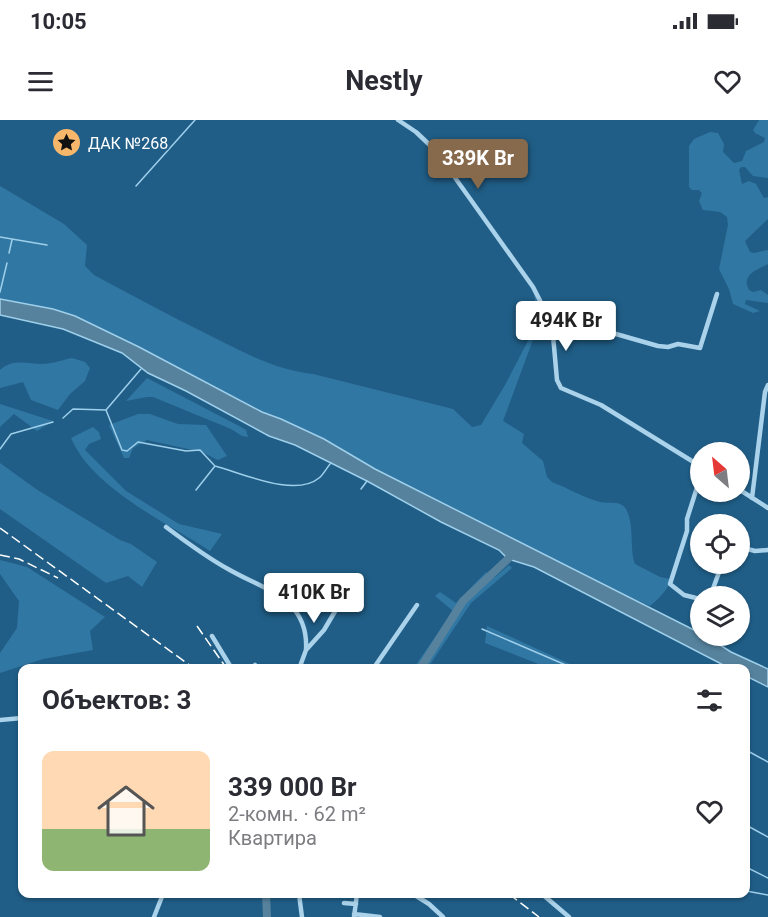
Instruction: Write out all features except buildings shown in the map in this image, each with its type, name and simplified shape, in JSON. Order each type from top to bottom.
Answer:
[{"type":"street","points":[[398,120],[416,132],[436,151],[533,287],[552,324],[557,380],[561,388],[601,405],[690,460]]},
{"type":"street","points":[[552,324],[574,322],[658,346],[668,347],[678,344],[700,348],[717,294]]},
{"type":"street","points":[[768,385],[765,392],[752,498],[768,507]]},
{"type":"street","points":[[690,596],[684,595],[670,584],[687,531],[687,519],[692,502]]},
{"type":"street","points":[[166,528],[227,569],[286,600],[304,626],[306,650]]},
{"type":"street","points":[[750,550],[768,550]]},
{"type":"street","points":[[301,664],[306,650],[324,630],[350,586]]},
{"type":"street","points":[[376,664],[417,604]]},
{"type":"street","points":[[212,636],[229,664]]},
{"type":"street","points":[[0,720],[18,718]]},
{"type":"street","points":[[154,917],[161,898]]},
{"type":"street","points":[[300,898],[302,917]]},
{"type":"street","points":[[357,898],[354,915],[380,917]]},
{"type":"street","points":[[419,898],[441,916]]},
{"type":"street","points":[[547,898],[569,917]]},
{"type":"street","points":[[344,903],[356,904]]},
{"type":"shaded area","points":[[759,120],[768,120],[768,178],[753,176],[745,167],[739,170],[742,184],[749,181],[756,184],[764,198],[768,197],[768,219],[745,241],[750,252],[768,250],[768,264],[751,274],[747,280],[749,290],[753,292],[761,290],[768,295],[768,303],[746,300],[745,304],[760,311],[753,313],[733,304],[729,289],[719,269],[728,225],[727,217],[720,212],[703,210],[699,201],[702,193],[689,187],[689,146],[694,139],[710,132],[718,133],[724,144],[723,152],[734,163],[742,161],[746,151],[764,142],[765,138],[753,130]]},
{"type":"shaded area","points":[[0,186],[64,224],[87,245],[85,266],[94,275],[180,320],[247,354],[286,369],[453,409],[472,427],[481,425],[531,335],[531,321],[537,314],[533,287],[552,324],[534,337],[503,421],[524,434],[522,443],[543,461],[547,477],[552,482],[603,503],[618,503],[624,506],[629,516],[635,564],[660,577],[670,579],[668,587],[650,606],[598,583],[375,469],[324,439],[262,412],[139,347],[53,309],[0,299]]},
{"type":"shaded area","points":[[0,299],[53,309],[75,316],[262,412],[324,439],[375,469],[690,628],[690,646],[722,646],[768,669],[768,687],[750,678],[750,664],[721,664],[534,567],[508,559],[499,550],[441,522],[367,481],[295,445],[269,436],[148,373],[122,353],[63,329],[0,315]]},
{"type":"shaded area","points":[[72,358],[85,362],[90,368],[85,381],[70,394],[58,410],[31,400],[23,382],[0,388],[0,370],[5,366],[20,362],[46,364]]},
{"type":"shaded area","points":[[147,378],[241,427],[246,430],[248,437],[153,397],[126,401]]},
{"type":"shaded area","points":[[0,404],[53,421],[37,431],[14,414],[0,427]]},
{"type":"shaded area","points":[[138,414],[150,414],[178,424],[206,425],[227,456],[218,460],[202,452],[147,440],[133,448],[129,458],[124,458],[109,425]]},
{"type":"shaded area","points":[[93,427],[99,432],[101,439],[89,444],[85,450],[126,491],[179,524],[222,534],[210,551],[152,516],[95,473],[81,456],[71,438]]},
{"type":"shaded area","points":[[0,463],[36,489],[120,540],[131,544],[157,562],[142,587],[128,576],[106,583],[0,509]]},
{"type":"shaded area","points":[[0,560],[27,567],[105,617],[90,631],[93,650],[18,664],[18,667],[0,673],[0,653],[17,628],[19,601],[0,574]]},
{"type":"shaded area","points":[[509,565],[512,568],[471,603],[430,664],[416,664],[453,611],[435,596],[440,592],[456,603],[486,572],[495,577]]},
{"type":"shaded area","points":[[487,626],[570,664],[538,664],[485,643]]},
{"type":"waterway","points":[[136,186],[195,120]]},
{"type":"waterway","points":[[0,237],[47,245]]},
{"type":"waterway","points":[[9,253],[12,240]]},
{"type":"waterway","points":[[0,292],[7,263]]},
{"type":"waterway","points":[[63,418],[73,409],[106,410],[141,369]]},
{"type":"waterway","points":[[106,410],[122,450],[127,451],[138,442],[186,451],[200,450],[214,465]]},
{"type":"waterway","points":[[0,449],[11,434],[53,422]]},
{"type":"waterway","points":[[196,490],[215,466],[268,482],[296,486],[309,484],[319,478],[331,463]]},
{"type":"waterway","points":[[361,489],[367,481]]},
{"type":"waterway","points":[[423,664],[463,601],[514,552]]},
{"type":"waterway","points":[[482,629],[563,664]]},
{"type":"waterway","points":[[750,752],[768,762]]},
{"type":"waterway","points":[[750,827],[768,837]]},
{"type":"waterway","points":[[750,869],[768,878]]},
{"type":"waterway","points":[[750,892],[768,895]]},
{"type":"waterway","points":[[266,898],[267,917]]},
{"type":"railway","points":[[0,528],[188,664]]},
{"type":"railway","points":[[0,555],[19,559],[58,578]]},
{"type":"railway","points":[[197,626],[224,664]]},
{"type":"railway","points":[[514,898],[539,917]]},
{"type":"place","name":"ДАК №268","points":[[67,143]]}]
